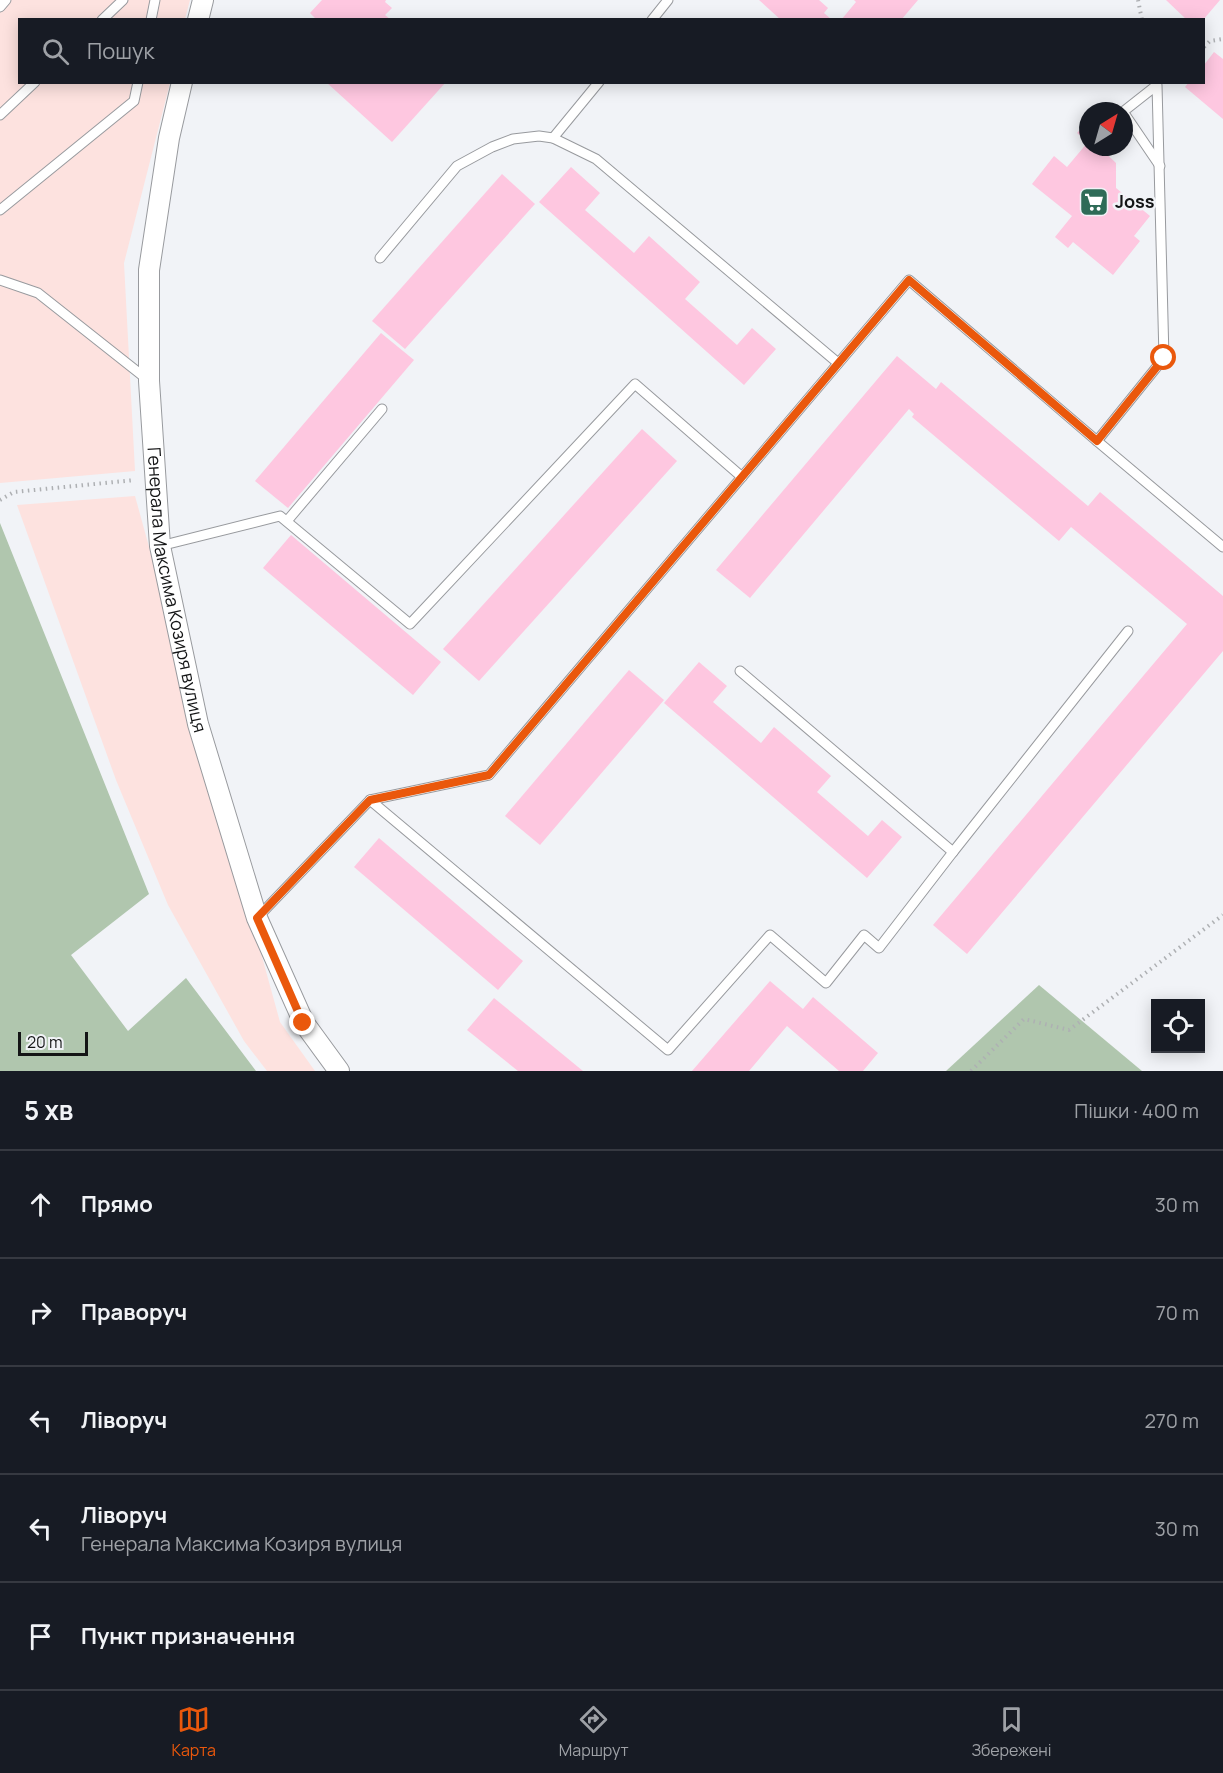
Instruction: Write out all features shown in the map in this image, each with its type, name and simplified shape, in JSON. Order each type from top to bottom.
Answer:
[{"type":"street","points":[[198,18],[203,0]]},
{"type":"street","name":"Генерала Максима Козиря вулиця","points":[[182,84],[169,138],[149,270],[149,381],[160,546],[198,724],[257,918],[303,1023],[339,1071]]},
{"type":"lane","points":[[0,7],[6,0]]},
{"type":"lane","points":[[104,18],[123,0]]},
{"type":"lane","points":[[151,18],[154,0]]},
{"type":"lane","points":[[654,18],[668,0]]},
{"type":"lane","points":[[0,116],[33,84]]},
{"type":"lane","points":[[0,210],[134,101],[138,84]]},
{"type":"lane","points":[[553,138],[597,84]]},
{"type":"lane","points":[[1097,441],[1164,358],[1157,85],[1133,105]]},
{"type":"lane","points":[[1133,126],[1160,166]]},
{"type":"lane","points":[[380,258],[457,166],[492,147],[513,139],[553,138],[596,159],[838,363]]},
{"type":"lane","points":[[0,280],[38,293],[149,381]]},
{"type":"lane","points":[[257,918],[370,800],[489,775],[909,280],[1223,547]]},
{"type":"lane","points":[[160,546],[280,516],[410,624],[635,384],[742,477]]},
{"type":"lane","points":[[286,521],[381,409]]},
{"type":"lane","points":[[370,800],[668,1050],[770,935],[826,983],[864,935],[879,948],[1128,631]]},
{"type":"lane","points":[[740,671],[953,852]]},
{"type":"path","points":[[1138,0],[1142,18]]},
{"type":"path","points":[[1205,45],[1210,41],[1223,39]]},
{"type":"path","points":[[0,500],[14,492],[154,478]]},
{"type":"path","points":[[972,1071],[1024,1019],[1069,1030],[1223,915]]},
{"type":"shaded area","points":[[0,0],[190,0],[185,18],[18,18],[18,84],[170,84],[124,263],[135,471],[0,483]]},
{"type":"shaded area","points":[[135,496],[280,1022],[315,1071],[267,1071],[244,1041],[168,905],[116,780],[17,505]]},
{"type":"green space","points":[[0,523],[149,894],[71,955],[128,1031],[186,978],[256,1071],[0,1071]]},
{"type":"green space","points":[[1039,985],[1142,1071],[946,1071]]},
{"type":"building","points":[[322,0],[386,0],[385,2],[392,8],[385,15],[389,18],[315,18],[310,13]]},
{"type":"building","points":[[759,0],[819,0],[828,8],[824,13],[830,18],[779,18]]},
{"type":"building","points":[[854,0],[918,0],[903,18],[843,18],[856,2]]},
{"type":"building","points":[[1166,0],[1220,0],[1205,18],[1185,18]]},
{"type":"building","points":[[1214,52],[1223,59],[1223,119],[1185,87],[1187,84],[1205,84],[1205,64]]},
{"type":"building","points":[[328,84],[444,84],[392,142]]},
{"type":"building","name":"Joss","points":[[1079,153],[1079,156],[1109,156],[1116,163],[1116,188],[1150,216],[1134,236],[1140,241],[1113,275],[1073,242],[1068,248],[1055,237],[1072,216],[1032,184],[1054,156],[1067,167]]},
{"type":"building","points":[[571,167],[600,193],[585,210],[634,253],[649,236],[700,282],[685,299],[737,345],[752,328],[776,349],[744,385],[539,202]]},
{"type":"building","points":[[502,174],[535,204],[405,349],[372,321]]},
{"type":"building","points":[[381,333],[414,360],[288,508],[255,481]]},
{"type":"building","points":[[897,356],[936,389],[941,382],[1088,506],[1100,492],[1223,596],[1223,651],[967,954],[933,925],[1187,624],[1071,527],[1059,541],[912,417],[914,414],[909,409],[750,598],[716,570]]},
{"type":"building","points":[[642,429],[677,461],[479,681],[443,649]]},
{"type":"building","points":[[291,535],[441,662],[413,695],[263,568]]},
{"type":"building","points":[[699,662],[727,686],[713,702],[761,743],[774,727],[831,776],[817,792],[868,836],[882,820],[902,837],[867,878],[664,703]]},
{"type":"building","points":[[629,670],[664,700],[540,845],[505,816]]},
{"type":"building","points":[[379,838],[523,961],[498,990],[354,867]]},
{"type":"building","points":[[770,981],[803,1009],[813,997],[878,1053],[863,1071],[839,1071],[787,1026],[749,1071],[692,1071]]},
{"type":"building","points":[[494,998],[583,1071],[518,1071],[467,1030]]},
{"type":"place","name":"Joss","points":[[1094,202]]},
{"type":"route","points":[[303,1023],[257,918],[370,800],[489,775],[909,280],[1097,441],[1164,358]]}]
